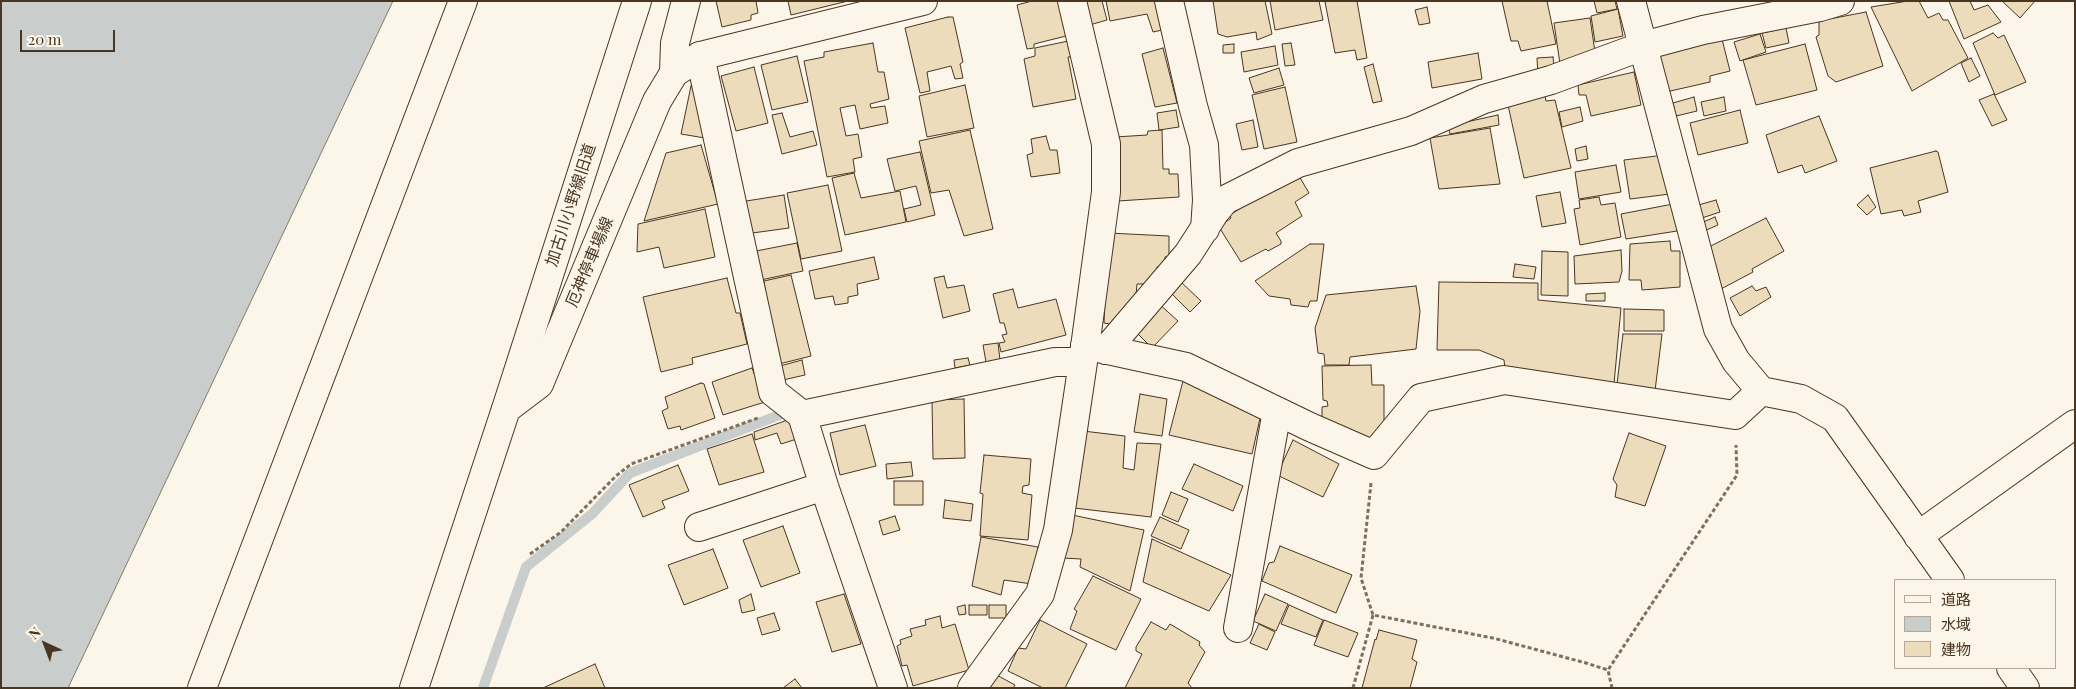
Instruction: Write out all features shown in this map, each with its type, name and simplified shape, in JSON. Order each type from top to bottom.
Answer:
[{"type":"street","points":[[202,688],[463,1]]},
{"type":"street","name":"加古川小野線旧道","points":[[506,409],[637,1]]},
{"type":"street","points":[[674,73],[675,43],[686,1]]},
{"type":"street","name":"厄神停車場線","points":[[506,409],[539,384],[657,100],[674,73],[700,56],[922,1]]},
{"type":"street","points":[[972,688],[1040,594],[1058,530],[1091,352],[1106,192],[1106,144],[1072,1]]},
{"type":"street","points":[[1169,1],[1204,145],[1207,200],[1205,230]]},
{"type":"street","points":[[1631,1],[1718,329],[1736,361],[1760,391],[1801,399],[1835,418],[1949,579]]},
{"type":"street","points":[[1091,352],[1188,254],[1225,200],[1298,164],[1411,132],[1484,99],[1551,80],[1642,46],[1703,30],[1820,7],[1840,1]]},
{"type":"street","points":[[700,56],[774,392],[794,408],[824,486],[893,688]]},
{"type":"street","points":[[794,408],[1055,362],[1091,352],[1186,367],[1374,455],[1421,398],[1504,380],[1734,415],[1760,391]]},
{"type":"street","points":[[414,688],[506,409]]},
{"type":"street","points":[[1238,628],[1277,411]]},
{"type":"street","points":[[1918,536],[2075,424]]},
{"type":"street","points":[[699,527],[824,486]]},
{"type":"path","points":[[530,554],[561,532],[616,476],[631,464],[773,413],[794,408]]},
{"type":"path","points":[[1612,688],[1608,670],[1736,475],[1734,415]]},
{"type":"path","points":[[1353,688],[1373,615],[1361,578],[1374,455]]},
{"type":"path","points":[[1373,615],[1493,638],[1608,670]]},
{"type":"water","points":[[1,1],[393,1],[68,688],[1,688]]},
{"type":"building","points":[[716,1],[756,1],[758,13],[751,15],[751,20],[722,27]]},
{"type":"building","points":[[788,1],[848,1],[791,15]]},
{"type":"building","points":[[1032,1],[1058,1],[1066,36],[1034,44],[1034,48],[1027,49],[1017,5]]},
{"type":"building","points":[[1080,1],[1102,1],[1107,20],[1086,26]]},
{"type":"building","points":[[1106,1],[1162,1],[1167,29],[1153,32],[1147,14],[1110,21]]},
{"type":"building","points":[[1213,1],[1265,1],[1272,34],[1257,40],[1256,32],[1227,37],[1218,34]]},
{"type":"building","points":[[1270,1],[1319,1],[1323,20],[1275,30]]},
{"type":"building","points":[[1357,1],[1367,58],[1357,60],[1355,50],[1335,53],[1325,2]]},
{"type":"building","points":[[1502,1],[1547,1],[1556,44],[1521,51],[1518,41],[1511,41]]},
{"type":"building","points":[[1594,1],[1615,1],[1617,9],[1597,13]]},
{"type":"building","points":[[1919,1],[1928,18],[1939,13],[1943,20],[1948,20],[1968,58],[1912,91],[1871,7]]},
{"type":"building","points":[[1949,1],[1970,1],[1974,10],[1988,5],[2001,22],[1964,39]]},
{"type":"building","points":[[2002,1],[2035,1],[2020,18]]},
{"type":"building","points":[[1427,7],[1430,23],[1419,25],[1415,10]]},
{"type":"building","points":[[1618,9],[1623,36],[1595,42],[1591,16]]},
{"type":"building","points":[[1866,12],[1883,66],[1836,82],[1828,76],[1816,37],[1819,35],[1819,21]]},
{"type":"building","points":[[953,17],[963,62],[960,64],[963,78],[955,79],[951,66],[927,72],[930,91],[920,93],[905,28]]},
{"type":"building","points":[[1590,18],[1596,59],[1560,64],[1554,23]]},
{"type":"building","points":[[1786,28],[1789,43],[1766,48],[1762,33]]},
{"type":"building","points":[[1993,33],[1998,38],[2004,35],[2026,82],[1995,95],[1973,43]]},
{"type":"building","points":[[1760,34],[1766,52],[1740,61],[1734,42]]},
{"type":"building","points":[[1722,39],[1730,71],[1710,76],[1710,82],[1666,92],[1656,56]]},
{"type":"building","points":[[1073,40],[1076,56],[1068,57],[1076,99],[1033,107],[1024,59],[1035,56],[1035,48]]},
{"type":"building","points":[[873,43],[878,72],[884,72],[889,99],[870,104],[871,108],[885,106],[888,123],[860,129],[855,105],[840,108],[846,136],[858,134],[862,157],[853,159],[855,172],[827,177],[804,61],[824,57],[824,52]]},
{"type":"building","points":[[1291,43],[1295,65],[1285,66],[1282,44]]},
{"type":"building","points":[[1234,44],[1234,53],[1223,53],[1223,45]]},
{"type":"building","points":[[1805,44],[1817,90],[1756,105],[1743,60]]},
{"type":"building","points":[[1275,46],[1278,65],[1244,72],[1241,52]]},
{"type":"building","points":[[1163,48],[1177,103],[1155,107],[1142,54]]},
{"type":"building","points":[[1478,53],[1482,79],[1432,88],[1428,62]]},
{"type":"building","points":[[797,56],[808,102],[772,110],[761,65]]},
{"type":"building","points":[[1553,57],[1555,74],[1538,76],[1537,58]]},
{"type":"building","points":[[1971,58],[1980,76],[1969,82],[1961,63]]},
{"type":"building","points":[[1373,64],[1382,101],[1373,103],[1364,67]]},
{"type":"building","points":[[754,67],[768,123],[736,131],[721,76]]},
{"type":"building","points":[[1279,68],[1284,85],[1254,93],[1249,78]]},
{"type":"building","points":[[1634,72],[1641,105],[1591,116],[1586,95],[1579,95],[1578,85]]},
{"type":"building","points":[[965,85],[974,128],[927,137],[919,96]]},
{"type":"building","points":[[691,86],[693,86],[705,138],[681,134]]},
{"type":"building","points":[[1285,87],[1297,142],[1264,149],[1252,95]]},
{"type":"building","points":[[1994,94],[2007,120],[1992,126],[1979,100]]},
{"type":"building","points":[[1545,96],[1546,101],[1555,100],[1571,168],[1524,178],[1508,105]]},
{"type":"building","points":[[1694,97],[1697,111],[1676,116],[1673,103]]},
{"type":"building","points":[[1724,97],[1726,111],[1704,116],[1701,102]]},
{"type":"building","points":[[1580,107],[1583,121],[1562,127],[1559,112]]},
{"type":"building","points":[[1176,110],[1179,127],[1159,130],[1157,113]]},
{"type":"building","points":[[1740,110],[1748,143],[1698,155],[1690,123]]},
{"type":"building","points":[[782,113],[790,137],[813,131],[817,145],[782,154],[772,115]]},
{"type":"building","points":[[1498,115],[1499,125],[1450,134],[1448,126]]},
{"type":"building","points":[[1819,116],[1837,161],[1805,173],[1802,165],[1778,173],[1766,135]]},
{"type":"building","points":[[1253,120],[1258,147],[1242,150],[1236,124]]},
{"type":"building","points":[[1490,128],[1500,184],[1439,189],[1430,138]]},
{"type":"building","points":[[970,130],[993,229],[964,236],[949,190],[931,193],[919,141]]},
{"type":"building","points":[[1162,130],[1163,169],[1169,169],[1169,174],[1178,174],[1179,197],[1118,201],[1115,137],[1147,135],[1148,131]]},
{"type":"building","points":[[1046,136],[1050,150],[1057,150],[1060,173],[1031,177],[1027,155],[1033,153],[1031,139]]},
{"type":"building","points":[[701,145],[718,204],[644,221],[666,153]]},
{"type":"building","points":[[1586,146],[1588,159],[1577,161],[1575,149]]},
{"type":"building","points":[[920,152],[935,215],[907,222],[904,209],[921,205],[916,186],[895,191],[887,159]]},
{"type":"building","points":[[1938,152],[1948,192],[1918,201],[1921,212],[1904,216],[1902,210],[1881,214],[1870,168]]},
{"type":"building","points":[[1665,155],[1670,194],[1630,199],[1624,160]]},
{"type":"building","points":[[1616,165],[1621,192],[1579,199],[1575,172]]},
{"type":"building","points":[[854,173],[861,198],[900,191],[906,222],[845,235],[832,178]]},
{"type":"building","points":[[1299,176],[1309,193],[1295,202],[1302,216],[1276,233],[1281,244],[1268,251],[1266,249],[1241,262],[1219,227],[1231,218],[1230,215],[1265,192]]},
{"type":"building","points":[[828,185],[842,251],[801,259],[787,193]]},
{"type":"building","points":[[1560,192],[1566,223],[1542,227],[1536,196]]},
{"type":"building","points":[[784,195],[789,228],[745,234],[740,202]]},
{"type":"building","points":[[1868,195],[1876,207],[1867,215],[1857,205]]},
{"type":"building","points":[[1599,197],[1601,205],[1615,203],[1621,237],[1580,245],[1574,209],[1580,208],[1579,200]]},
{"type":"building","points":[[1716,200],[1720,212],[1699,219],[1695,206]]},
{"type":"building","points":[[1673,204],[1677,231],[1626,239],[1621,214]]},
{"type":"building","points":[[705,209],[715,257],[664,268],[659,247],[637,252],[638,224]]},
{"type":"building","points":[[1715,217],[1718,225],[1704,231],[1701,223]]},
{"type":"building","points":[[1766,218],[1784,251],[1752,269],[1753,272],[1721,289],[1701,251]]},
{"type":"building","points":[[1108,233],[1169,236],[1169,256],[1165,257],[1164,267],[1157,267],[1155,284],[1137,284],[1135,307],[1116,325],[1104,323]]},
{"type":"building","points":[[1670,241],[1671,251],[1680,251],[1680,287],[1642,290],[1641,280],[1629,280],[1630,244]]},
{"type":"building","points":[[797,243],[803,271],[756,281],[751,252]]},
{"type":"building","points":[[1310,244],[1324,244],[1317,301],[1310,301],[1308,307],[1291,305],[1290,299],[1269,296],[1255,281]]},
{"type":"building","points":[[1621,250],[1622,271],[1619,282],[1575,284],[1574,256]]},
{"type":"building","points":[[1542,251],[1568,252],[1568,296],[1541,295]]},
{"type":"building","points":[[874,257],[879,279],[857,284],[858,295],[848,297],[848,303],[835,305],[833,296],[815,299],[809,271]]},
{"type":"building","points":[[1515,264],[1536,267],[1534,279],[1513,277]]},
{"type":"building","points":[[791,275],[811,356],[775,365],[764,281]]},
{"type":"building","points":[[944,276],[947,288],[964,285],[970,311],[943,318],[934,278]]},
{"type":"building","points":[[727,278],[736,313],[740,313],[747,344],[692,358],[693,364],[661,372],[643,297]]},
{"type":"building","points":[[1181,282],[1201,301],[1190,312],[1171,293]]},
{"type":"building","points":[[1439,282],[1538,283],[1538,300],[1621,308],[1614,384],[1505,369],[1504,360],[1479,350],[1437,350]]},
{"type":"building","points":[[1416,286],[1420,311],[1416,349],[1350,357],[1349,365],[1325,365],[1324,354],[1318,353],[1315,328],[1326,295]]},
{"type":"building","points":[[1752,286],[1756,291],[1766,287],[1771,297],[1740,316],[1730,298]]},
{"type":"building","points":[[1013,289],[1018,308],[1056,299],[1066,335],[1001,352],[999,343],[1005,342],[1002,335],[1007,334],[1004,323],[1000,323],[993,294]]},
{"type":"building","points":[[1605,293],[1605,301],[1586,301],[1586,294]]},
{"type":"building","points":[[1158,303],[1178,321],[1152,348],[1133,329]]},
{"type":"building","points":[[1624,309],[1664,310],[1664,331],[1624,331]]},
{"type":"building","points":[[1623,334],[1662,334],[1655,391],[1617,384]]},
{"type":"building","points":[[998,343],[1000,360],[986,362],[983,345]]},
{"type":"building","points":[[968,358],[970,365],[955,368],[954,360]]},
{"type":"building","points":[[802,360],[805,375],[783,380],[780,366]]},
{"type":"building","points":[[1371,365],[1372,385],[1384,385],[1384,426],[1378,427],[1376,437],[1356,440],[1322,428],[1322,407],[1328,406],[1327,401],[1323,400],[1322,366]]},
{"type":"building","points":[[752,368],[765,402],[723,415],[712,382]]},
{"type":"building","points":[[1183,381],[1217,392],[1261,414],[1252,454],[1169,435]]},
{"type":"building","points":[[701,383],[704,384],[715,418],[681,430],[680,426],[668,429],[662,411],[668,408],[665,397]]},
{"type":"building","points":[[1140,394],[1167,399],[1162,436],[1134,432]]},
{"type":"building","points":[[964,399],[965,458],[933,459],[932,400]]},
{"type":"building","points":[[796,417],[803,437],[781,444],[777,433],[755,440],[754,432]]},
{"type":"building","points":[[865,425],[876,466],[840,475],[830,433]]},
{"type":"building","points":[[1083,431],[1125,436],[1123,468],[1134,470],[1137,443],[1161,444],[1151,517],[1074,508]]},
{"type":"building","points":[[1629,433],[1666,446],[1645,506],[1615,497],[1617,485],[1613,479]]},
{"type":"building","points":[[752,434],[764,472],[719,485],[707,449]]},
{"type":"building","points":[[1293,440],[1339,464],[1323,497],[1277,475]]},
{"type":"building","points":[[984,455],[1031,459],[1029,485],[1023,486],[1022,493],[1032,495],[1028,540],[980,536],[983,494],[980,493]]},
{"type":"building","points":[[911,462],[913,476],[887,479],[886,464]]},
{"type":"building","points":[[1194,464],[1243,486],[1233,511],[1182,489]]},
{"type":"building","points":[[678,465],[689,491],[662,501],[665,508],[643,517],[629,485]]},
{"type":"building","points":[[894,481],[923,481],[923,505],[894,505]]},
{"type":"building","points":[[1171,492],[1188,499],[1178,522],[1162,515]]},
{"type":"building","points":[[945,500],[973,504],[971,521],[943,518]]},
{"type":"building","points":[[1072,515],[1144,530],[1130,591],[1080,567],[1081,559],[1063,558]]},
{"type":"building","points":[[895,516],[900,530],[883,535],[879,521]]},
{"type":"building","points":[[1160,517],[1189,530],[1181,549],[1151,536]]},
{"type":"building","points":[[783,526],[800,573],[761,587],[743,540]]},
{"type":"building","points":[[981,537],[1038,547],[1032,584],[1004,580],[1001,595],[972,586]]},
{"type":"building","points":[[1152,539],[1231,575],[1209,611],[1143,582]]},
{"type":"building","points":[[1280,546],[1352,575],[1336,613],[1262,581],[1269,563],[1274,562]]},
{"type":"building","points":[[713,549],[728,588],[684,605],[668,565]]},
{"type":"building","points":[[1093,576],[1141,599],[1116,650],[1070,629],[1077,611],[1074,609]]},
{"type":"building","points":[[751,594],[755,610],[742,613],[739,600]]},
{"type":"building","points":[[844,594],[861,644],[832,652],[816,602]]},
{"type":"building","points":[[1265,594],[1288,604],[1276,631],[1253,621]]},
{"type":"building","points":[[965,605],[966,614],[959,615],[957,607]]},
{"type":"building","points":[[969,605],[987,605],[987,615],[969,615]]},
{"type":"building","points":[[989,605],[1006,605],[1006,618],[989,618]]},
{"type":"building","points":[[1289,605],[1323,620],[1316,637],[1281,624]]},
{"type":"building","points":[[774,613],[780,630],[762,635],[757,618]]},
{"type":"building","points":[[940,616],[942,628],[955,624],[969,670],[913,686],[907,665],[902,666],[897,646],[901,644],[900,640],[912,636],[910,629],[926,625],[925,620]]},
{"type":"building","points":[[1040,620],[1087,644],[1065,688],[1043,688],[1008,671],[1018,648],[1026,649]]},
{"type":"building","points":[[1324,620],[1358,633],[1348,657],[1314,645]]},
{"type":"building","points":[[1151,622],[1166,630],[1170,624],[1200,642],[1199,645],[1205,652],[1188,683],[1192,688],[1125,688],[1142,654],[1136,651],[1136,647]]},
{"type":"building","points":[[1259,624],[1275,632],[1267,650],[1250,643]]},
{"type":"building","points":[[1379,630],[1417,640],[1412,659],[1417,662],[1410,688],[1362,688]]},
{"type":"building","points":[[595,664],[605,688],[543,688]]},
{"type":"building","points":[[993,673],[1015,685],[1013,688],[985,688]]},
{"type":"building","points":[[795,679],[802,688],[783,688]]},
{"type":"waterway","points":[[483,688],[526,567],[592,514],[630,473],[782,414]]}]
